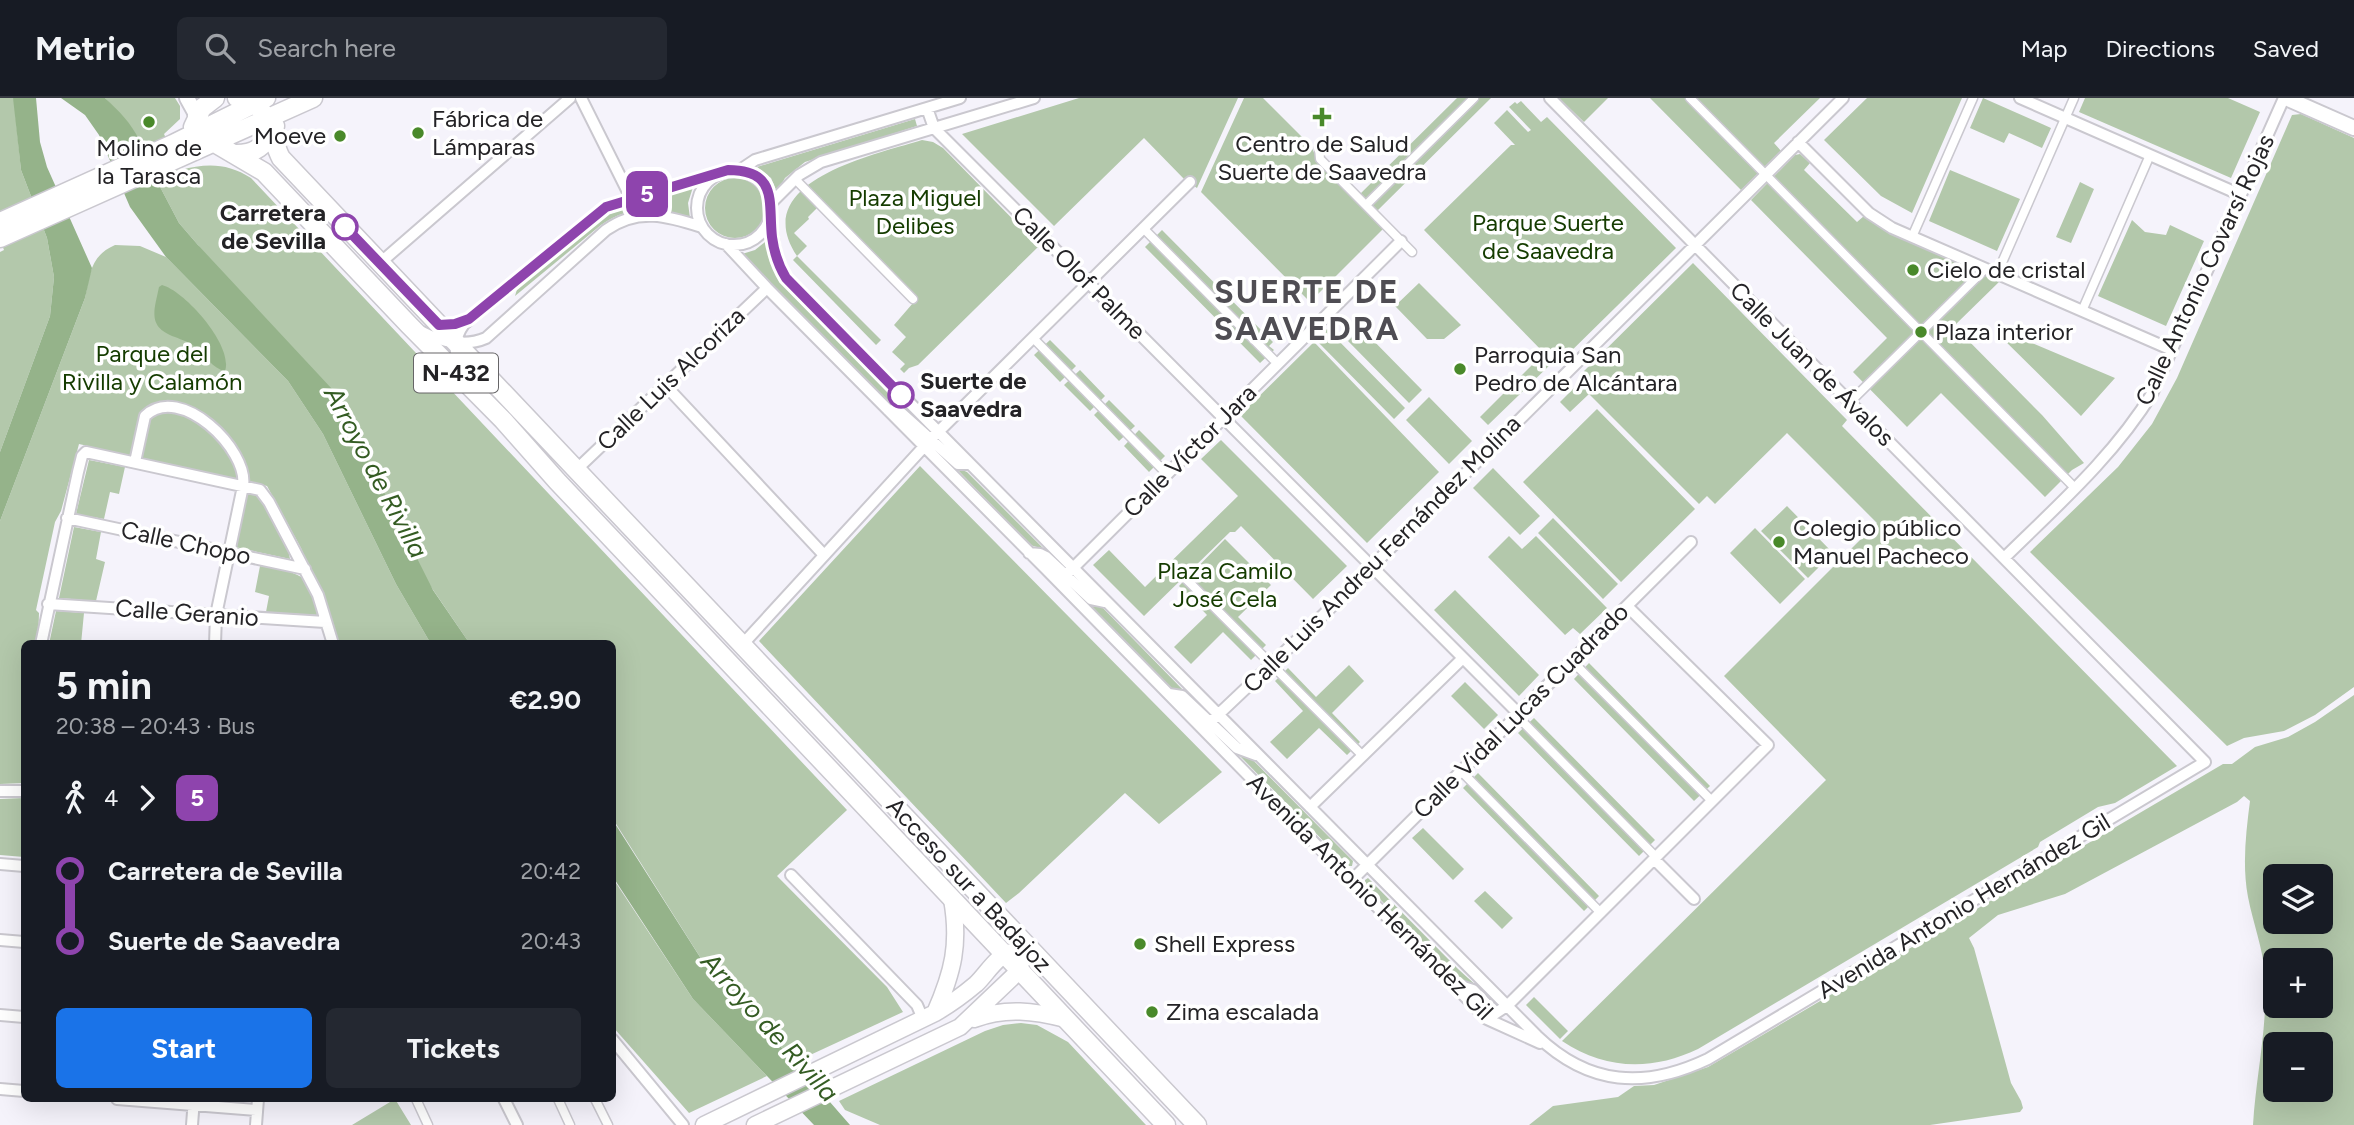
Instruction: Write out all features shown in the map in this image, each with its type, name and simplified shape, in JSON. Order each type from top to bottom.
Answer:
[{"type":"highway","points":[[192,139],[202,108],[215,98]]},
{"type":"highway","points":[[0,222],[192,139],[273,122],[313,98]]},
{"type":"highway","points":[[0,238],[192,139],[252,100],[273,122],[281,158],[439,325]]},
{"type":"highway","points":[[192,139],[215,151],[245,154],[260,149],[273,122]]},
{"type":"highway","name":"N-432","points":[[234,155],[264,172],[503,420]]},
{"type":"highway","name":"N-432","points":[[439,325],[479,368]]},
{"type":"highway","points":[[479,368],[742,645]]},
{"type":"highway","name":"Acceso sur a Badajoz","points":[[503,420],[557,481],[952,899],[1015,959],[1066,1019],[1166,1125]]},
{"type":"highway","name":"Acceso sur a Badajoz","points":[[742,645],[1196,1125]]},
{"type":"main road","points":[[929,1016],[949,978],[957,944],[952,899]]},
{"type":"main road","points":[[755,1125],[960,1027],[1015,959],[1015,933]]},
{"type":"main road","points":[[704,1125],[950,1005],[976,984],[1015,959],[1040,960]]},
{"type":"main road","points":[[965,1022],[988,1014],[1014,1010],[1066,1019]]},
{"type":"street","points":[[187,98],[192,139]]},
{"type":"street","points":[[380,263],[570,98]]},
{"type":"street","points":[[581,98],[631,198]]},
{"type":"street","points":[[740,170],[755,160],[960,98]]},
{"type":"street","points":[[771,203],[795,178],[821,162],[1034,98]]},
{"type":"street","points":[[1366,205],[1474,98]]},
{"type":"street","name":"Calle Juan de Ávalos","points":[[1550,98],[2074,629]]},
{"type":"street","points":[[1690,98],[2075,488]]},
{"type":"street","name":"Calle Luis Andreu Fernández Molina","points":[[1211,722],[1272,665],[1843,98]]},
{"type":"street","points":[[1912,237],[1973,98]]},
{"type":"street","points":[[2020,98],[2241,195]]},
{"type":"street","points":[[1997,274],[2074,98]]},
{"type":"street","points":[[2285,98],[2354,128]]},
{"type":"street","name":"Calle Antonio Covarsí Rojas","points":[[2004,558],[2075,488],[2134,424],[2153,392],[2285,98]]},
{"type":"street","points":[[927,108],[934,128]]},
{"type":"street","name":"Calle Olof Palme","points":[[934,128],[1518,715]]},
{"type":"street","points":[[1798,142],[1869,213],[1892,228],[2172,350]]},
{"type":"street","points":[[1319,148],[1320,159],[1412,252]]},
{"type":"street","points":[[2082,311],[2150,155]]},
{"type":"street","points":[[503,420],[494,404],[456,360],[458,333],[469,319],[598,212],[631,198],[728,170],[740,170],[760,180],[768,190],[770,218],[755,239],[743,244],[726,244],[712,238],[702,227],[698,217],[698,198],[708,181],[716,174]]},
{"type":"street","points":[[795,178],[913,299]]},
{"type":"street","points":[[742,645],[931,439],[1190,183]]},
{"type":"street","points":[[409,325],[429,336],[456,343],[475,342],[485,338],[617,223],[639,215],[657,214],[702,227]]},
{"type":"street","name":"Avenida Antonio Hernández Gil","points":[[770,218],[776,258],[786,278],[1029,553],[1105,602],[1352,880],[1454,985],[1491,1016],[1592,1072],[1613,1077],[1652,1078],[1672,1074],[1708,1059],[2205,762],[2074,629]]},
{"type":"street","points":[[1143,228],[1278,364]]},
{"type":"street","name":"Calle Víctor Jara","points":[[1066,575],[1401,241]]},
{"type":"street","name":"Avenida Antonio Hernández Gil","points":[[726,244],[888,410],[970,464],[1169,694],[1259,756],[1549,1047]]},
{"type":"street","points":[[1850,402],[1984,269]]},
{"type":"street","name":"Calle Luis Alcoriza","points":[[576,470],[767,288]]},
{"type":"street","points":[[439,325],[455,324],[469,319]]},
{"type":"street","points":[[479,368],[479,352],[485,338]]},
{"type":"street","points":[[1033,338],[1167,474]]},
{"type":"street","points":[[665,385],[824,555]]},
{"type":"street","points":[[135,463],[145,416],[158,407],[177,406],[197,415],[224,441],[243,468],[243,486],[216,615],[215,640]]},
{"type":"street","points":[[42,640],[83,453],[260,490],[267,498],[318,595],[332,640]]},
{"type":"street","name":"Calle Chopo","points":[[67,519],[305,569]]},
{"type":"street","name":"Calle Vidal Lucas Cuadrado","points":[[1352,880],[1691,542]]},
{"type":"street","points":[[1177,570],[1362,755]]},
{"type":"street","name":"Calle Geranio","points":[[48,604],[325,622]]},
{"type":"street","points":[[1491,1016],[1508,1005],[1768,745],[1627,606]]},
{"type":"street","points":[[1310,807],[1463,658]]},
{"type":"street","points":[[1572,661],[1712,801]]},
{"type":"street","points":[[1518,715],[1694,899]]},
{"type":"street","points":[[1461,771],[1601,913]]},
{"type":"street","points":[[0,791],[21,791]]},
{"type":"street","points":[[0,864],[21,866]]},
{"type":"street","points":[[791,874],[929,1016]]},
{"type":"street","points":[[0,940],[21,942]]},
{"type":"street","points":[[0,1015],[21,1017]]},
{"type":"street","points":[[616,1044],[683,1125]]},
{"type":"street","points":[[0,1089],[21,1091]]},
{"type":"street","points":[[192,1125],[193,1102],[257,1105],[256,1125]]},
{"type":"street","points":[[417,1102],[428,1125]]},
{"type":"street","points":[[506,1102],[517,1125]]},
{"type":"street","points":[[559,1102],[570,1125]]},
{"type":"street","points":[[596,1102],[608,1125]]},
{"type":"green space","name":"Parque del Rivilla y Calamón","points":[[0,98],[14,100],[21,170],[47,238],[54,277],[50,316],[0,452],[0,252],[4,250],[0,240]]},
{"type":"green space","points":[[105,98],[175,98],[180,106],[180,119],[164,134],[181,170],[217,166],[234,169],[251,178],[847,810],[777,876],[887,987],[903,1012],[795,1062],[707,968],[616,824],[616,640],[467,640],[198,245],[179,223],[158,183],[154,184],[128,127]]},
{"type":"green space","points":[[1079,98],[1238,98],[1197,188],[1184,179],[1144,138],[1054,226],[962,134]]},
{"type":"green space","points":[[1244,98],[1263,98],[1308,140],[1318,161],[1384,228],[1310,302],[1201,192]]},
{"type":"green space","points":[[1457,98],[1491,98],[1375,213],[1358,196]]},
{"type":"green space","points":[[1559,98],[1608,98],[1584,122]]},
{"type":"green space","points":[[1650,98],[1820,98],[1774,143],[1781,151],[1741,190]]},
{"type":"green space","points":[[1867,98],[1962,98],[1912,213],[1881,196],[1824,140]]},
{"type":"green space","points":[[1983,98],[2051,128],[2042,148],[2009,133],[2004,143],[1970,128]]},
{"type":"green space","points":[[2085,98],[2228,98],[2260,112],[2231,178],[2079,112]]},
{"type":"green space","name":"Parque Suerte de Saavedra","points":[[1521,101],[1541,122],[1547,117],[1676,248],[1557,365],[1553,362],[1488,425],[1480,417],[1544,353],[1424,230],[1511,145],[1515,145],[1494,123],[1507,110],[1528,132],[1531,130],[1509,107]]},
{"type":"green space","points":[[2301,114],[2354,138],[2354,687],[2315,715],[2284,731],[2244,738],[2227,746],[2030,552],[2118,467],[2152,424],[2177,378],[2292,115]]},
{"type":"green space","points":[[915,119],[917,126],[805,162],[785,178],[777,192],[771,178],[757,167]]},
{"type":"green space","name":"Plaza Miguel Delibes","points":[[922,140],[943,148],[1039,246],[918,365],[904,373],[900,369],[905,364],[892,352],[906,337],[894,325],[913,303],[818,207],[794,233],[807,246],[797,256],[786,230],[789,208],[802,190],[848,164]]},
{"type":"green space","points":[[1800,154],[1810,163],[1804,170],[1857,222],[1864,216],[1886,230],[2000,281],[1954,326],[2042,415],[2084,463],[2072,470],[2045,497],[1941,393],[1907,427],[1853,372],[1887,338],[1751,200],[1795,155]]},
{"type":"green space","points":[[1950,170],[2020,199],[1997,251],[1929,221]]},
{"type":"green space","points":[[729,178],[741,178],[760,191],[765,208],[763,220],[752,233],[741,238],[729,238],[710,225],[705,214],[705,202],[718,183]]},
{"type":"green space","points":[[2080,182],[2094,189],[2071,243],[2056,237]]},
{"type":"green space","points":[[693,187],[688,203],[690,218],[667,211],[644,210],[612,218],[515,296],[518,286],[603,216]]},
{"type":"green space","points":[[2132,220],[2145,232],[2166,235],[2170,225],[2204,241],[2166,326],[2098,296]]},
{"type":"green space","points":[[1162,230],[1273,342],[1269,346],[1274,350],[1260,363],[1145,247]]},
{"type":"green space","points":[[765,242],[771,265],[783,284],[905,408],[904,410],[892,405],[742,254],[755,250]]},
{"type":"green space","name":"Parque del Rivilla y Calamón","points":[[115,245],[140,246],[166,257],[288,381],[323,434],[396,584],[429,640],[337,640],[301,548],[267,486],[79,444],[61,511],[55,522],[36,610],[39,613],[38,640],[21,640],[21,783],[0,784],[0,521],[85,298],[92,267],[107,249]]},
{"type":"green space","points":[[797,256],[881,340],[876,345],[793,260]]},
{"type":"green space","points":[[1693,263],[1847,420],[1842,426],[2177,766],[2115,803],[2098,807],[2040,842],[2038,847],[1698,1049],[1663,1061],[1629,1064],[1595,1058],[1562,1041],[1826,780],[1724,676],[1877,523],[1787,433],[1715,504],[1707,496],[1699,504],[1589,394],[1570,412],[1560,402],[1587,375],[1584,371]]},
{"type":"green space","points":[[1419,283],[1461,325],[1444,339],[1427,339],[1395,306]]},
{"type":"green space","points":[[1361,328],[1422,390],[1409,403],[1348,341]]},
{"type":"green space","points":[[1327,329],[1405,408],[1394,419],[1316,340]]},
{"type":"green space","points":[[1999,329],[2115,378],[2081,416],[1997,333]]},
{"type":"green space","points":[[1050,340],[1076,366],[1060,382],[1034,355]]},
{"type":"green space","points":[[1314,342],[1439,472],[1367,543],[1240,415]]},
{"type":"green space","points":[[1080,370],[1105,396],[1090,411],[1064,385]]},
{"type":"green space","points":[[1429,397],[1472,441],[1449,464],[1406,420]]},
{"type":"green space","points":[[1109,400],[1135,426],[1119,441],[1094,415]]},
{"type":"green space","points":[[1597,409],[1695,509],[1621,582],[1523,482]]},
{"type":"green space","points":[[1139,430],[1165,456],[1149,472],[1124,446]]},
{"type":"green space","points":[[1221,440],[1347,566],[1313,599],[1241,526],[1235,532],[1230,532],[1144,616],[1093,565],[1109,550],[1145,587],[1238,496],[1201,459]]},
{"type":"green space","points":[[89,460],[125,467],[119,494],[110,492],[104,519],[76,514]]},
{"type":"green space","points":[[920,466],[1222,772],[1159,824],[1125,793],[1006,903],[759,641]]},
{"type":"green space","points":[[955,467],[967,472],[1044,549],[1030,545]]},
{"type":"green space","points":[[1493,468],[1540,516],[1520,535],[1473,488]]},
{"type":"green space","points":[[247,492],[257,494],[262,500],[287,544],[290,559],[235,547]]},
{"type":"green space","points":[[1787,506],[1833,553],[1808,578],[1761,531]]},
{"type":"green space","points":[[1553,518],[1618,584],[1603,599],[1538,533]]},
{"type":"green space","points":[[74,527],[101,532],[96,559],[105,562],[96,601],[59,598]]},
{"type":"green space","points":[[1755,528],[1805,579],[1780,604],[1730,553]]},
{"type":"green space","points":[[1509,536],[1522,549],[1536,536],[1607,608],[1580,634],[1573,628],[1565,635],[1488,557]]},
{"type":"green space","name":"Plaza Camilo José Cela","points":[[1225,539],[1271,585],[1238,617],[1266,645],[1251,660],[1223,632],[1191,664],[1174,647],[1207,615],[1179,586]]},
{"type":"green space","points":[[260,566],[293,573],[308,582],[317,615],[266,612],[269,596],[255,592]]},
{"type":"green space","points":[[1455,590],[1539,675],[1519,696],[1434,610]]},
{"type":"green space","points":[[1087,602],[1101,606],[1185,692],[1172,689]]},
{"type":"green space","points":[[56,611],[84,613],[81,640],[50,640]]},
{"type":"green space","points":[[1589,663],[1710,786],[1694,801],[1574,679]]},
{"type":"green space","name":"Plaza Camilo José Cela","points":[[1349,665],[1364,681],[1332,713],[1360,742],[1347,755],[1319,728],[1287,759],[1270,742],[1303,711],[1275,681],[1288,668],[1316,697]]},
{"type":"green space","points":[[1465,682],[1498,715],[1484,729],[1451,696]]},
{"type":"green space","points":[[2354,695],[2354,1125],[2253,1125],[2264,1018],[2333,1018],[2333,948],[2263,948],[2263,962],[2246,885],[2245,849],[2250,801],[2244,796],[2065,894],[1998,915],[1969,938],[2011,1083],[2021,1101],[2023,1108],[2020,1112],[1930,1125],[1529,1125],[1553,1106],[1618,1097],[1634,1086],[1654,1085],[1708,1067],[2223,764],[2232,764],[2255,747],[2288,737]]},
{"type":"green space","points":[[1534,718],[1655,840],[1639,856],[1518,733]]},
{"type":"green space","points":[[1237,753],[1249,756],[1353,861],[1352,866],[1348,866]]},
{"type":"green space","points":[[1478,773],[1599,896],[1584,911],[1463,788]]},
{"type":"green space","points":[[21,798],[21,857],[0,855],[0,799]]},
{"type":"green space","points":[[1423,828],[1464,869],[1453,880],[1412,838]]},
{"type":"green space","points":[[1368,878],[1477,988],[1464,984],[1365,884]]},
{"type":"green space","points":[[616,883],[693,999],[767,1076],[689,1113],[616,1030]]},
{"type":"green space","points":[[1485,891],[1513,918],[1502,929],[1474,901]]},
{"type":"green space","points":[[1534,997],[1568,1031],[1560,1039],[1526,1005]]},
{"type":"green space","points":[[1021,1023],[1037,1025],[1068,1042],[1146,1125],[880,1125],[845,1110],[839,1101],[985,1031]]},
{"type":"green space","points":[[390,1102],[397,1102],[411,1125],[352,1125]]},
{"type":"shaded area","points":[[13,98],[36,98],[40,142],[47,167],[92,268],[85,298],[0,521],[0,452],[50,316],[54,277],[47,238],[21,170]]},
{"type":"shaded area","points":[[61,98],[105,98],[120,112],[136,134],[139,140],[136,142],[154,184],[158,183],[179,223],[332,389],[433,590],[467,640],[429,640],[396,584],[323,434],[288,381],[166,257],[130,207],[99,135],[85,115]]},
{"type":"shaded area","points":[[162,285],[183,297],[206,321],[222,348],[226,360],[225,371],[213,365],[191,344],[166,333],[156,323],[154,311],[159,287]]},
{"type":"shaded area","points":[[616,825],[707,968],[850,1125],[814,1125],[693,999],[616,882]]},
{"type":"bus line","name":"5","points":[[345,227],[439,325],[455,324],[469,319],[606,207],[728,170],[747,172],[760,180],[768,190],[776,258],[786,278],[901,395]]},
{"type":"place","name":"Centro de Salud Suerte de Saavedra","points":[[1322,117]]},
{"type":"place","name":"Molino de la Tarasca","points":[[149,122]]},
{"type":"place","name":"Fábrica de Lámparas","points":[[418,133]]},
{"type":"place","name":"Moeve","points":[[340,136]]},
{"type":"place","name":"Carretera de Sevilla","points":[[345,227]]},
{"type":"place","name":"Cielo de cristal","points":[[1913,270]]},
{"type":"place","name":"Plaza interior","points":[[1921,332]]},
{"type":"place","name":"Parroquia San Pedro de Alcántara","points":[[1460,369]]},
{"type":"place","name":"Suerte de Saavedra","points":[[901,395]]},
{"type":"place","name":"Colegio público Manuel Pacheco","points":[[1779,542]]},
{"type":"place","name":"Shell Express","points":[[1140,944]]},
{"type":"place","name":"Zima escalada","points":[[1152,1012]]},
{"type":"district","name":"SUERTE DE SAAVEDRA","points":[[1307,310]]},
{"type":"water label","name":"Arroyo de Rivilla","points":[[376,472]]},
{"type":"water label","name":"Arroyo de Rivilla","points":[[770,1027]]}]
